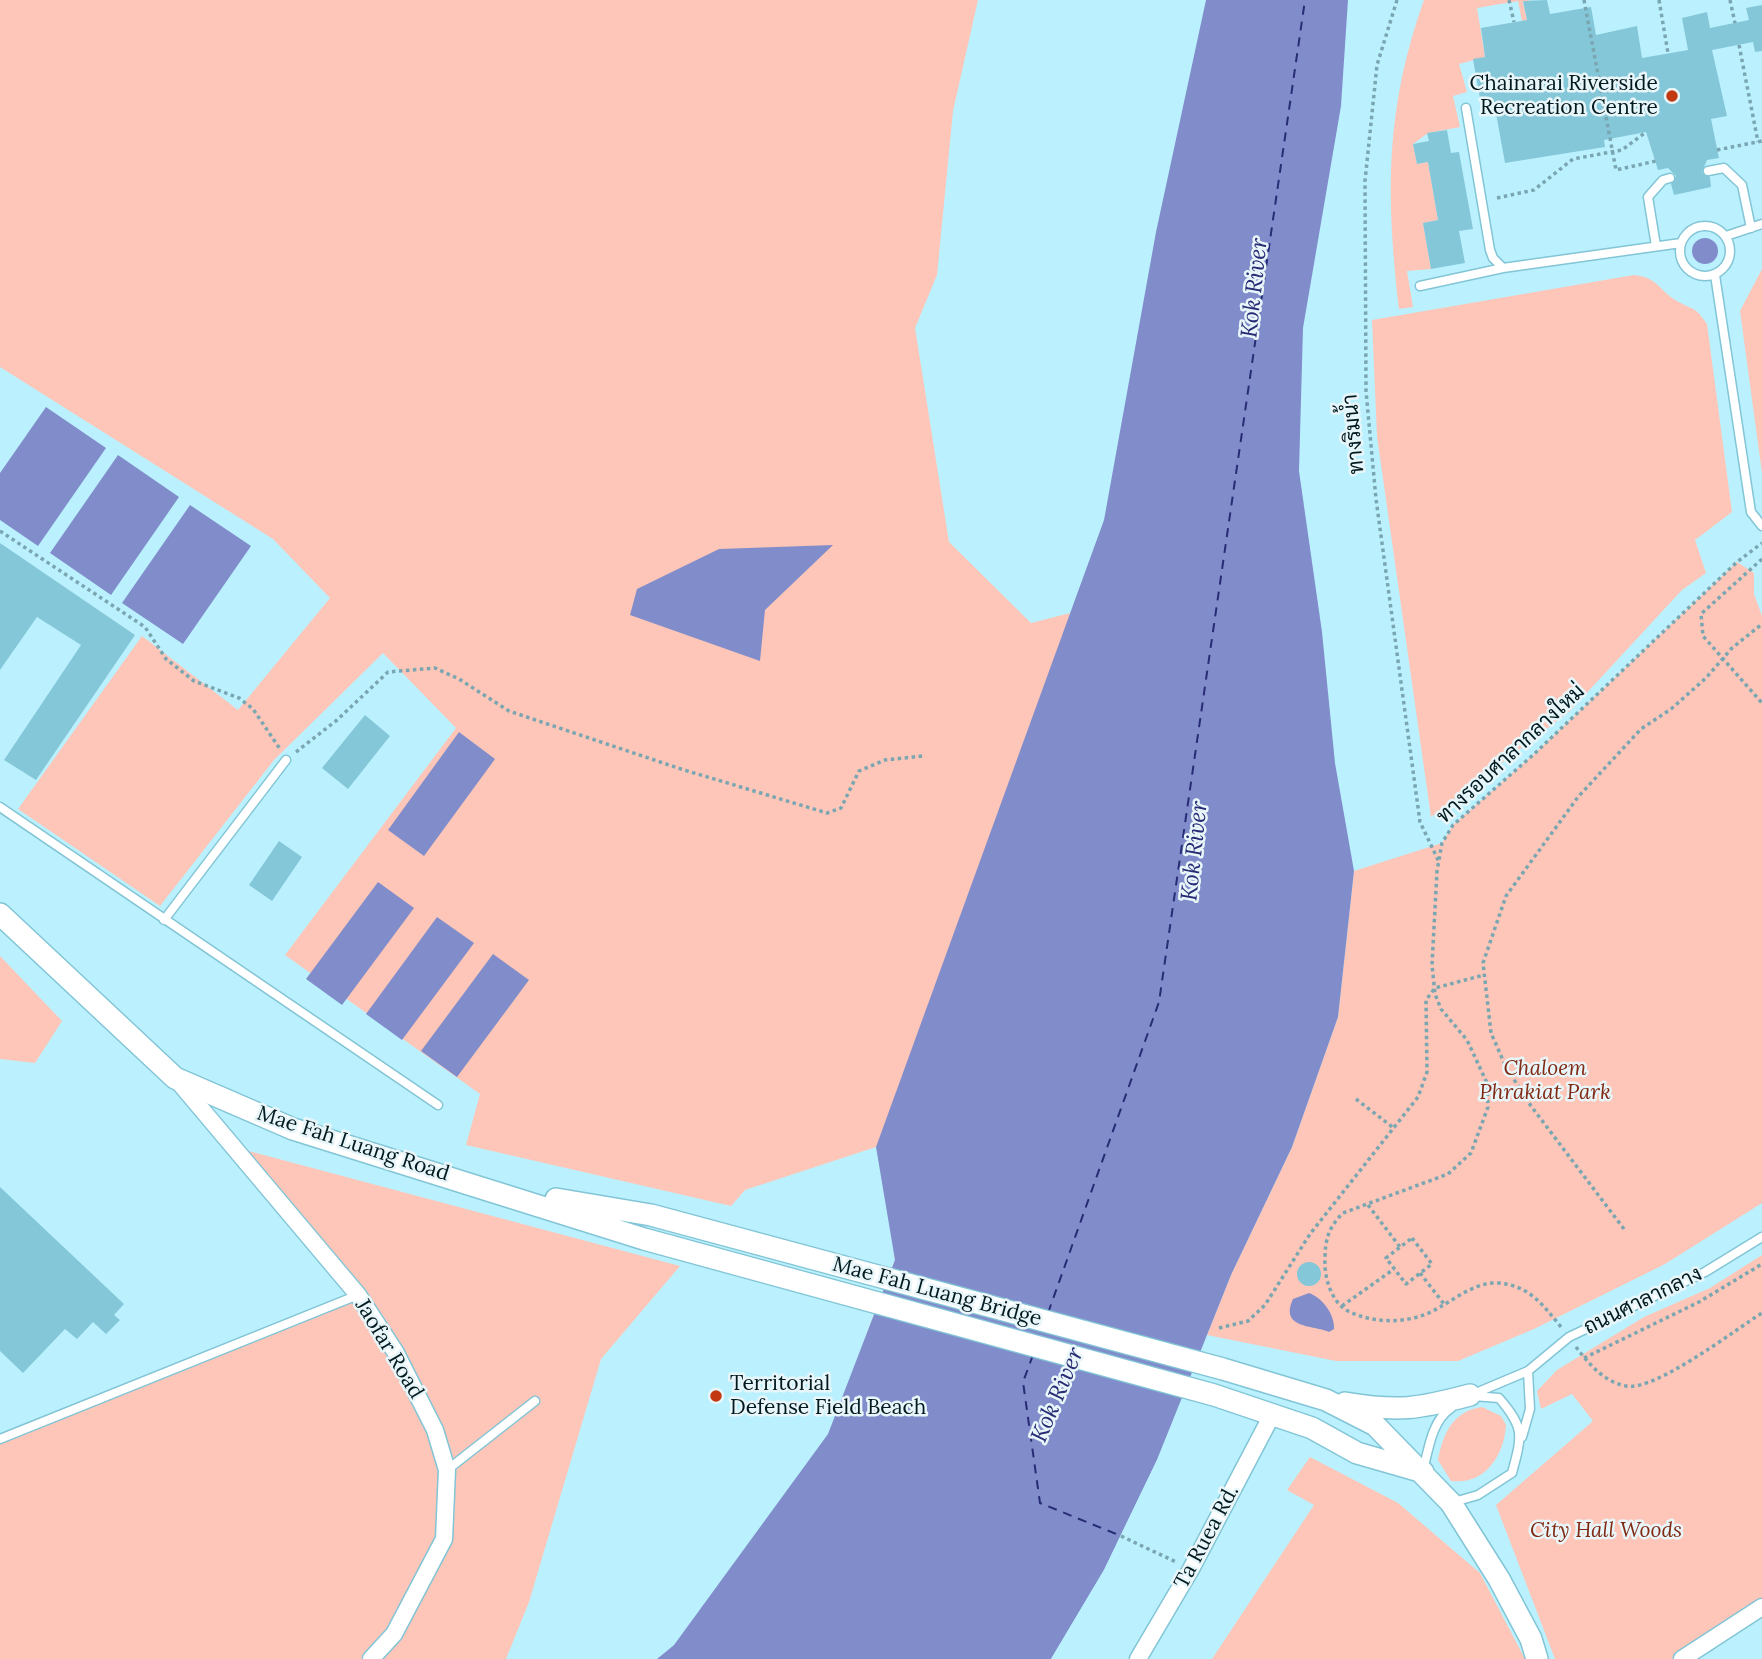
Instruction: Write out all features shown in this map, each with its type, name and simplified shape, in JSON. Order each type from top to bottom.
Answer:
[{"type":"street","name":"Mae Fah Luang Road","points":[[0,914],[176,1078],[293,1129],[644,1239]]},
{"type":"street","name":"Jaofar Road","points":[[176,1078],[358,1295],[402,1365],[435,1430],[447,1470],[444,1539],[394,1634],[371,1659]]},
{"type":"street","name":"Mae Fah Luang Road","points":[[481,1186],[651,1215]]},
{"type":"street","name":"Mae Fah Luang Bridge","points":[[651,1215],[1223,1369],[1326,1400]]},
{"type":"street","name":"Mae Fah Luang Bridge","points":[[644,1239],[1273,1413]]},
{"type":"street","points":[[1326,1400],[1385,1410],[1415,1409],[1470,1395]]},
{"type":"street","points":[[1326,1400],[1375,1425],[1451,1503],[1499,1579],[1531,1639],[1537,1659]]},
{"type":"street","points":[[1273,1413],[1357,1452],[1423,1472]]},
{"type":"street","name":"Ta Ruea Rd.","points":[[1138,1659],[1191,1569],[1273,1413]]},
{"type":"street","points":[[1682,1659],[1762,1606]]},
{"type":"lane","points":[[1466,108],[1490,250],[1493,258],[1503,268]]},
{"type":"lane","points":[[1709,171],[1724,168],[1742,185],[1751,228]]},
{"type":"lane","points":[[1656,246],[1648,197],[1663,180],[1670,178]]},
{"type":"lane","points":[[1726,236],[1762,224]]},
{"type":"lane","points":[[1420,286],[1503,268],[1681,243],[1697,227],[1713,227],[1726,236],[1730,258],[1715,275],[1698,276],[1685,267],[1681,259],[1681,243]]},
{"type":"lane","points":[[1715,275],[1751,513],[1762,526]]},
{"type":"lane","points":[[164,920],[286,760]]},
{"type":"lane","points":[[0,807],[438,1105]]},
{"type":"lane","name":"ถนนศาลากลาง","points":[[1470,1395],[1528,1371],[1569,1337],[1705,1272],[1762,1237]]},
{"type":"lane","points":[[0,1439],[358,1295]]},
{"type":"lane","points":[[1451,1503],[1478,1495],[1512,1473],[1531,1409],[1528,1371]]},
{"type":"lane","points":[[1423,1472],[1432,1436],[1445,1412],[1470,1395],[1499,1398],[1516,1418],[1522,1437]]},
{"type":"lane","points":[[447,1470],[535,1401]]},
{"type":"path","name":"ทางริมน้ำ","points":[[1397,0],[1377,65],[1365,181],[1366,391],[1376,499],[1420,822],[1439,862]]},
{"type":"path","points":[[1508,0],[1514,22]]},
{"type":"path","points":[[1584,0],[1616,170],[1656,161]]},
{"type":"path","points":[[1659,0],[1668,53]]},
{"type":"path","points":[[1730,0],[1735,23]]},
{"type":"path","points":[[1717,149],[1760,142],[1739,45]]},
{"type":"path","points":[[1497,198],[1534,190],[1573,159],[1612,153],[1637,141],[1646,132]]},
{"type":"path","points":[[0,531],[145,627],[166,659],[194,681],[239,698],[253,709],[286,760],[337,720],[388,672],[414,667],[435,668],[459,679],[509,711],[681,769],[827,813],[841,808],[859,771],[885,760],[923,756]]},
{"type":"path","name":"ทางรอบศาลากลางใหม่","points":[[1332,1224],[1343,1213],[1448,1174],[1471,1153],[1488,1107],[1487,1083],[1467,1040],[1441,1009],[1434,988],[1432,965],[1439,862],[1442,843],[1453,825],[1533,755],[1737,562],[1762,543]]},
{"type":"path","points":[[1762,559],[1701,614],[1703,636],[1762,703]]},
{"type":"path","points":[[1624,1229],[1531,1106],[1506,1067],[1491,1033],[1483,963],[1506,896],[1578,797],[1641,729],[1671,709],[1762,624]]},
{"type":"path","points":[[1219,1328],[1248,1321],[1265,1306],[1324,1217],[1418,1097],[1427,1072],[1426,999],[1434,988],[1485,975]]},
{"type":"path","points":[[1356,1099],[1395,1129]]},
{"type":"path","points":[[1368,1205],[1400,1247]]},
{"type":"path","points":[[1324,1217],[1332,1224],[1325,1239],[1324,1268],[1332,1294],[1342,1306],[1367,1320],[1385,1322],[1413,1317],[1482,1285],[1496,1283],[1511,1285],[1535,1295],[1554,1319]]},
{"type":"path","points":[[1412,1238],[1432,1264],[1406,1284],[1394,1269],[1386,1258],[1412,1238]]},
{"type":"path","points":[[1762,1264],[1699,1302],[1584,1357],[1606,1378],[1627,1387],[1651,1384],[1762,1313]]},
{"type":"path","points":[[1342,1306],[1394,1269]]},
{"type":"path","points":[[1420,1273],[1444,1304]]},
{"type":"path","points":[[1121,1536],[1191,1569]]},
{"type":"green space","points":[[0,0],[978,0],[953,111],[937,275],[915,328],[949,542],[1031,623],[1070,613],[1038,738],[1025,967],[865,1338],[895,1260],[879,1142],[876,1147],[745,1190],[731,1206],[466,1145],[480,1094],[285,955],[456,728],[383,653],[274,760],[160,906],[18,809],[142,636],[238,710],[330,598],[273,539],[0,367]]},
{"type":"green space","points":[[1424,0],[1531,0],[1523,2],[1527,20],[1522,21],[1518,1],[1477,8],[1485,57],[1459,64],[1467,92],[1453,96],[1460,127],[1428,133],[1413,144],[1417,164],[1428,162],[1438,220],[1423,223],[1431,269],[1407,271],[1413,307],[1399,309],[1392,228],[1392,153],[1402,79]]},
{"type":"green space","points":[[1762,269],[1762,473],[1740,311]]},
{"type":"green space","points":[[1634,275],[1654,282],[1671,297],[1696,311],[1707,324],[1732,512],[1695,540],[1706,573],[1682,590],[1570,711],[1431,817],[1377,436],[1372,320]]},
{"type":"green space","name":"Chaloem Phrakiat Park","points":[[1737,562],[1754,573],[1754,594],[1762,616],[1762,1203],[1665,1264],[1534,1329],[1458,1361],[1336,1361],[1207,1335],[1231,1275],[1292,1147],[1338,1017],[1354,871],[1442,843],[1453,825],[1533,755]]},
{"type":"green space","points":[[0,956],[62,1021],[35,1063],[0,1059]]},
{"type":"green space","points":[[230,1146],[680,1266],[601,1359],[529,1602],[506,1659],[0,1659],[0,1439],[357,1295]]},
{"type":"green space","name":"City Hall Woods","points":[[1762,1255],[1762,1607],[1682,1659],[1555,1659],[1496,1505],[1593,1421],[1572,1394],[1541,1409],[1537,1391],[1557,1370],[1644,1317],[1710,1288]]},
{"type":"green space","points":[[1482,1407],[1501,1416],[1506,1425],[1497,1457],[1483,1473],[1474,1478],[1451,1481],[1438,1460],[1446,1432],[1464,1413]]},
{"type":"green space","points":[[1310,1457],[1398,1503],[1480,1573],[1525,1659],[1212,1659],[1314,1505],[1287,1490]]},
{"type":"water","name":"Kok River","points":[[1206,0],[1348,0],[1341,106],[1303,328],[1299,471],[1322,632],[1335,763],[1354,871],[1338,1017],[1292,1147],[1231,1275],[1157,1460],[1104,1570],[1051,1659],[657,1659],[674,1645],[828,1434],[895,1260],[876,1147],[1104,520],[1156,232]]},
{"type":"water","points":[[1705,238],[1715,241],[1718,251],[1715,261],[1705,264],[1695,261],[1692,251],[1695,241]]},
{"type":"water","points":[[46,407],[106,448],[38,546],[0,520],[0,473]]},
{"type":"water","points":[[118,455],[179,497],[111,595],[50,553]]},
{"type":"water","points":[[190,505],[251,546],[183,644],[122,603]]},
{"type":"water","points":[[833,545],[765,610],[760,661],[630,615],[637,589],[719,549]]},
{"type":"water","points":[[459,732],[495,759],[424,856],[388,830]]},
{"type":"water","points":[[378,882],[414,908],[342,1005],[306,979]]},
{"type":"water","points":[[437,917],[474,943],[402,1040],[366,1014]]},
{"type":"water","points":[[493,954],[529,980],[457,1077],[421,1051]]},
{"type":"water","points":[[1309,1293],[1327,1308],[1334,1324],[1334,1329],[1329,1332],[1300,1324],[1291,1316],[1293,1299]]},
{"type":"pier","points":[[1180,1404],[1183,1405],[1160,1462],[1107,1572],[1055,1659],[1051,1659],[1104,1570],[1157,1460]]},
{"type":"building","points":[[1547,0],[1550,14],[1591,7],[1596,35],[1637,26],[1642,58],[1688,50],[1682,18],[1707,12],[1710,28],[1749,20],[1746,8],[1762,5],[1762,51],[1755,52],[1753,42],[1712,50],[1727,116],[1711,119],[1719,158],[1707,160],[1702,172],[1710,177],[1711,187],[1674,195],[1671,184],[1676,176],[1668,168],[1658,170],[1646,132],[1604,140],[1605,147],[1505,163],[1495,108],[1482,110],[1473,59],[1485,57],[1481,28],[1527,20],[1523,1]]},
{"type":"building","points":[[1447,130],[1451,153],[1459,152],[1473,229],[1459,231],[1465,263],[1431,269],[1423,223],[1438,220],[1428,162],[1417,164],[1413,144],[1429,141],[1427,133]]},
{"type":"building","points":[[0,543],[135,635],[36,780],[4,760],[81,645],[37,617],[0,670]]},
{"type":"building","points":[[365,715],[390,736],[348,789],[322,768]]},
{"type":"building","points":[[279,841],[302,857],[272,901],[249,885]]},
{"type":"building","points":[[0,1187],[124,1304],[114,1315],[120,1320],[106,1334],[93,1322],[77,1339],[65,1329],[23,1373],[0,1351]]},
{"type":"building","points":[[1304,1262],[1314,1262],[1321,1269],[1321,1279],[1314,1286],[1304,1286],[1297,1279],[1297,1269]]},
{"type":"ferry route","points":[[1048,1313],[1159,1002],[1305,0]]},
{"type":"ferry route","points":[[1033,1355],[1023,1382],[1040,1503],[1121,1536]]},
{"type":"place","name":"Chainarai Riverside Recreation Centre","points":[[1672,96]]},
{"type":"place","name":"Territorial Defense Field Beach","points":[[716,1396]]}]
